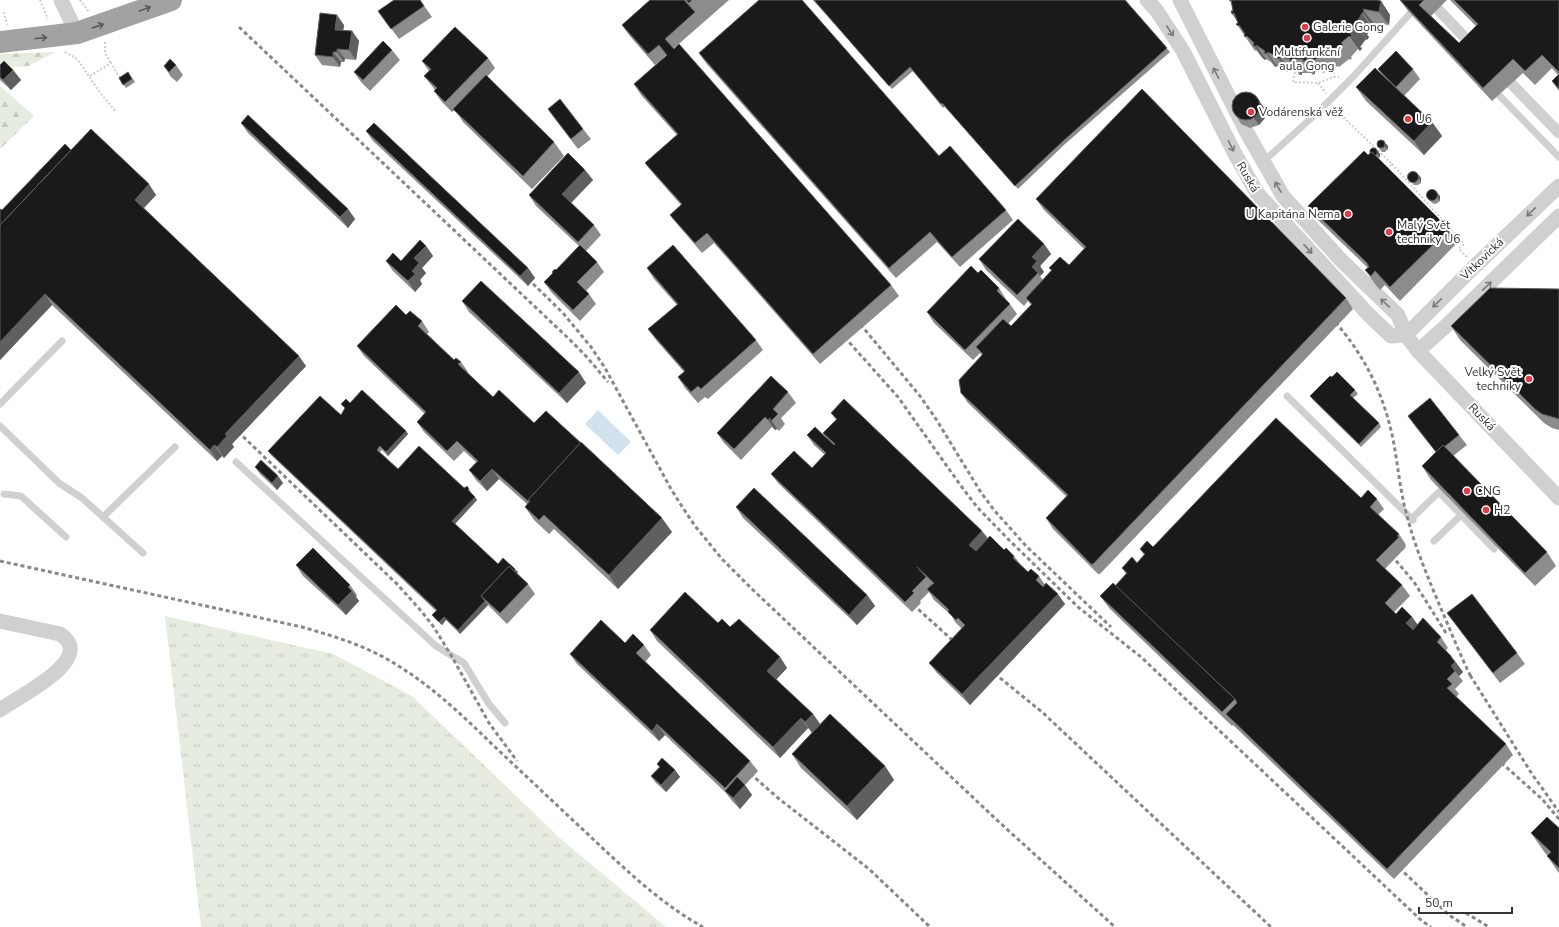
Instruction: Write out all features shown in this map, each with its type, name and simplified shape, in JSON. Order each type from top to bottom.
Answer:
[{"type":"highway","points":[[2,42],[64,29],[77,33],[171,0]]},
{"type":"street","points":[[61,0],[64,29]]},
{"type":"street","name":"Ruská","points":[[1147,0],[1157,11],[1183,51],[1234,152],[1257,193],[1368,314],[1391,336],[1406,335]]},
{"type":"street","name":"Ruská","points":[[1180,0],[1246,131],[1283,196],[1340,258],[1398,315],[1406,335],[1418,351],[1559,498]]},
{"type":"street","points":[[1429,0],[1483,55]]},
{"type":"street","points":[[1494,66],[1559,133]]},
{"type":"street","name":"Vítkovická","points":[[1406,335],[1475,266],[1559,186]]},
{"type":"street","name":"Vítkovická","points":[[1418,351],[1446,326],[1559,216]]},
{"type":"street","points":[[0,621],[60,634],[67,641],[69,648],[67,659],[48,680],[0,710]]},
{"type":"lane","points":[[1263,162],[1318,112],[1353,77],[1424,0]]},
{"type":"lane","points":[[1415,8],[1421,14]]},
{"type":"lane","points":[[1487,83],[1559,157]]},
{"type":"lane","points":[[0,404],[62,342]]},
{"type":"lane","points":[[1287,396],[1412,519],[1440,492],[1494,549]]},
{"type":"lane","points":[[0,426],[59,483],[82,498],[142,553]]},
{"type":"lane","points":[[103,517],[175,447]]},
{"type":"lane","points":[[236,462],[436,646],[464,663],[489,704],[505,724]]},
{"type":"lane","points":[[4,494],[21,496],[66,537]]},
{"type":"lane","points":[[1434,541],[1461,515]]},
{"type":"path","points":[[40,0],[64,29],[65,53],[76,58],[90,76],[101,94],[116,112]]},
{"type":"path","points":[[4,12],[5,19]]},
{"type":"path","points":[[90,76],[111,63],[121,79]]},
{"type":"path","points":[[1333,68],[1334,77]]},
{"type":"path","points":[[1295,72],[1293,82],[1318,83],[1334,77],[1353,77]]},
{"type":"path","points":[[1318,83],[1331,98],[1341,116],[1392,164],[1464,244],[1459,249],[1475,266]]},
{"type":"path","points":[[1386,169],[1392,164]]},
{"type":"green space","points":[[55,52],[29,66],[0,68],[0,54]]},
{"type":"green space","points":[[0,86],[34,116],[0,149]]},
{"type":"green space","points":[[165,616],[333,654],[412,696],[562,840],[666,927],[201,927]]},
{"type":"water","points":[[598,410],[631,442],[618,455],[585,424]]},
{"type":"building","points":[[394,0],[420,0],[424,6],[391,29],[378,11]]},
{"type":"building","points":[[650,0],[684,0],[695,12],[665,39],[674,49],[679,44],[891,285],[813,354],[707,233],[695,243],[670,215],[682,204],[645,163],[678,134],[634,84],[667,55],[659,45],[648,54],[622,25]]},
{"type":"building","points":[[759,0],[802,0],[939,156],[950,146],[1006,210],[952,257],[930,232],[889,268],[699,53]]},
{"type":"building","points":[[814,0],[1125,0],[1167,48],[1015,186],[942,103],[941,104],[910,67],[889,86]]},
{"type":"building","name":"Multifunkční aula Gong","points":[[1231,0],[1381,1],[1379,12],[1363,9],[1364,11],[1357,22],[1359,23],[1358,26],[1356,25],[1350,34],[1352,35],[1350,37],[1349,36],[1341,43],[1343,45],[1339,45],[1329,54],[1328,52],[1314,60],[1312,58],[1306,59],[1306,61],[1303,61],[1303,59],[1292,59],[1292,61],[1290,61],[1290,59],[1280,57],[1279,59],[1277,56],[1267,52],[1267,54],[1264,53],[1265,51],[1256,45],[1255,47],[1253,45],[1254,43],[1247,36],[1245,37],[1245,34],[1239,25],[1238,26],[1236,24],[1238,23],[1234,13],[1232,14],[1231,11],[1233,11]]},
{"type":"building","points":[[1400,0],[1424,0],[1419,5],[1459,43],[1478,24],[1454,0],[1559,0],[1559,72],[1542,55],[1525,71],[1513,59],[1483,88]]},
{"type":"building","points":[[320,13],[337,15],[335,30],[352,31],[349,50],[337,49],[337,52],[333,52],[333,57],[315,55]]},
{"type":"building","points":[[455,27],[488,58],[445,102],[434,91],[437,88],[424,76],[431,69],[422,61]]},
{"type":"building","points":[[383,41],[392,50],[363,80],[354,72]]},
{"type":"building","points":[[1396,51],[1413,69],[1396,87],[1378,69]]},
{"type":"building","points":[[170,59],[176,65],[169,72],[164,66]]},
{"type":"building","points":[[4,61],[13,70],[3,80],[0,77],[0,65]]},
{"type":"building","points":[[1375,68],[1432,122],[1414,141],[1356,87]]},
{"type":"building","points":[[128,72],[132,79],[123,85],[119,78]]},
{"type":"building","points":[[1559,74],[1559,89],[1552,81]]},
{"type":"building","points":[[486,75],[554,142],[523,176],[453,109]]},
{"type":"building","points":[[1142,89],[1346,298],[1093,564],[1091,564],[1046,518],[1068,495],[961,393],[959,380],[983,354],[976,347],[1003,319],[1011,326],[1032,304],[1026,298],[1052,270],[1049,268],[1060,257],[1069,265],[1086,247],[1036,199]]},
{"type":"building","points":[[1246,92],[1256,96],[1260,106],[1256,116],[1246,120],[1236,116],[1232,106],[1236,96]]},
{"type":"building","points":[[560,99],[583,129],[571,139],[548,109]]},
{"type":"building","points":[[248,115],[348,209],[340,217],[241,123]]},
{"type":"building","points":[[374,123],[528,268],[520,276],[366,131]]},
{"type":"building","points":[[91,129],[149,184],[135,200],[299,356],[225,434],[227,436],[217,447],[214,445],[210,450],[45,294],[0,342],[0,225]]},
{"type":"building","points":[[1379,140],[1383,140],[1385,144],[1383,148],[1379,148],[1377,146],[1377,142]]},
{"type":"building","points":[[65,144],[71,150],[0,225],[0,209],[2,210]]},
{"type":"building","points":[[1372,148],[1377,150],[1377,154],[1375,156],[1372,152],[1370,154],[1370,150]]},
{"type":"building","name":"Malý Svět techniky U6","points":[[1364,151],[1368,155],[1372,152],[1444,224],[1441,227],[1446,232],[1390,287],[1375,271],[1371,276],[1365,270],[1369,267],[1367,263],[1308,206]]},
{"type":"building","points":[[568,153],[585,170],[562,194],[594,225],[578,242],[529,195]]},
{"type":"building","points":[[1411,172],[1415,172],[1417,173],[1417,181],[1411,182],[1408,179],[1408,175]]},
{"type":"building","points":[[1430,190],[1434,190],[1436,191],[1436,199],[1430,200],[1427,197],[1427,193]]},
{"type":"building","points":[[1018,219],[1044,244],[1032,257],[1037,261],[1032,267],[1038,273],[1017,295],[979,259]]},
{"type":"building","points":[[420,240],[426,246],[414,258],[419,263],[412,271],[415,274],[408,281],[386,261],[393,253],[401,261]]},
{"type":"building","points":[[580,245],[597,262],[577,282],[589,294],[573,310],[544,282],[553,273],[552,272],[555,269],[556,270]]},
{"type":"building","points":[[673,245],[756,340],[701,389],[698,386],[691,392],[678,377],[685,371],[648,329],[678,304],[647,268]]},
{"type":"building","points":[[971,266],[978,273],[981,270],[999,288],[997,291],[1010,304],[965,350],[927,312]]},
{"type":"building","points":[[481,281],[579,372],[559,393],[462,301]]},
{"type":"building","name":"Velký Svět techniky","points":[[1490,288],[1559,289],[1559,419],[1542,414],[1535,409],[1451,326]]},
{"type":"building","points":[[396,305],[406,315],[410,311],[422,321],[418,326],[454,360],[456,358],[461,362],[458,364],[493,397],[499,390],[534,423],[546,411],[581,443],[528,500],[529,502],[492,469],[480,481],[469,470],[478,461],[457,441],[447,451],[417,422],[426,412],[357,346]]},
{"type":"building","points":[[1337,372],[1355,390],[1350,395],[1379,423],[1359,444],[1310,396],[1330,376],[1332,377]]},
{"type":"building","points":[[771,376],[788,392],[773,409],[778,414],[771,421],[770,418],[768,420],[765,417],[734,449],[717,433]]},
{"type":"building","points":[[362,390],[406,431],[386,452],[380,446],[377,450],[398,469],[419,446],[463,487],[465,488],[467,486],[469,489],[468,490],[475,497],[452,521],[498,564],[503,558],[515,569],[514,571],[509,566],[481,596],[485,601],[458,630],[444,617],[439,622],[432,615],[437,610],[268,451],[320,396],[341,415],[345,408],[341,404],[346,399],[350,403]]},
{"type":"building","points":[[1430,398],[1459,435],[1444,447],[1443,445],[1436,452],[1408,416]]},
{"type":"building","points":[[844,399],[982,531],[969,545],[976,551],[990,536],[1004,550],[1006,548],[1014,556],[1013,558],[1028,572],[1031,569],[1039,576],[1036,580],[1043,587],[1046,583],[1058,594],[962,694],[929,663],[965,625],[958,618],[956,620],[948,612],[949,610],[927,589],[934,583],[917,567],[926,577],[912,591],[914,593],[905,602],[771,474],[794,451],[812,468],[826,453],[807,435],[815,427],[834,445],[835,444],[823,433],[837,419],[831,413]]},
{"type":"building","points":[[1276,418],[1361,498],[1368,490],[1377,499],[1370,507],[1399,534],[1397,536],[1399,537],[1376,560],[1402,585],[1385,603],[1396,614],[1402,607],[1412,617],[1406,623],[1413,630],[1423,618],[1441,637],[1437,642],[1455,662],[1451,666],[1455,671],[1447,679],[1452,684],[1447,688],[1506,744],[1387,869],[1226,714],[1237,703],[1235,699],[1115,586],[1127,573],[1122,568],[1132,557],[1137,563],[1145,554],[1140,549],[1147,541],[1153,547]]},
{"type":"building","points":[[581,442],[662,518],[609,575],[544,515],[539,520],[525,507],[530,501],[528,500]]},
{"type":"building","points":[[1443,445],[1547,552],[1525,573],[1422,466]]},
{"type":"building","points":[[261,460],[278,476],[272,483],[255,467]]},
{"type":"building","points":[[754,488],[867,595],[849,615],[736,507]]},
{"type":"building","points":[[313,548],[350,585],[348,587],[352,591],[338,605],[296,565]]},
{"type":"building","points":[[509,566],[528,584],[500,613],[481,596]]},
{"type":"building","points":[[1113,583],[1235,699],[1222,712],[1100,596]]},
{"type":"building","points":[[685,592],[718,623],[722,619],[730,627],[739,619],[780,657],[767,671],[813,714],[805,722],[801,718],[773,747],[650,630]]},
{"type":"building","points":[[1472,594],[1517,653],[1493,673],[1447,613]]},
{"type":"building","points":[[601,620],[625,643],[633,634],[644,645],[636,653],[750,761],[725,788],[657,724],[652,731],[570,654]]},
{"type":"building","points":[[830,714],[885,766],[847,806],[792,754]]},
{"type":"building","points":[[662,758],[675,770],[661,785],[651,776],[660,767],[657,764]]},
{"type":"building","points":[[737,777],[745,785],[733,798],[725,791]]},
{"type":"building","points":[[1547,817],[1559,828],[1559,868],[1547,856],[1551,852],[1531,833]]},
{"type":"railway","points":[[239,27],[568,338],[608,382]]},
{"type":"railway","points":[[523,274],[563,313],[591,347],[605,368],[671,489],[695,526],[722,559],[999,822],[1115,927]]},
{"type":"railway","points":[[1331,317],[1353,344],[1370,374],[1384,405],[1393,439],[1407,516],[1414,539],[1439,604],[1472,679]]},
{"type":"railway","points":[[856,319],[920,396],[936,419],[980,491],[994,510],[1026,546],[1111,627]]},
{"type":"railway","points":[[840,332],[898,397],[977,507],[1010,541],[1078,607],[1141,657],[1422,921],[1431,927]]},
{"type":"railway","points":[[233,427],[398,585],[422,612],[433,626],[451,655],[489,723],[517,761]]},
{"type":"railway","points":[[1387,550],[1414,582],[1446,633]]},
{"type":"railway","points":[[0,561],[302,627],[348,642],[381,656],[406,671],[433,691],[471,724],[633,876],[674,909],[703,927]]},
{"type":"railway","points":[[908,600],[960,647]]},
{"type":"railway","points":[[989,669],[1042,712],[1271,927]]},
{"type":"railway","points":[[1470,675],[1532,774],[1559,812]]},
{"type":"railway","points":[[1496,758],[1542,799],[1559,819]]},
{"type":"railway","points":[[745,769],[778,798],[869,869],[930,927]]},
{"type":"railway","points":[[1394,863],[1449,915],[1467,927]]},
{"type":"railway","points":[[1466,913],[1489,927]]},
{"type":"place","name":"Galerie Gong","points":[[1305,27]]},
{"type":"place","name":"Multifunkční aula Gong","points":[[1307,38]]},
{"type":"place","name":"Vodárenská věž","points":[[1251,112]]},
{"type":"place","name":"U6","points":[[1408,119]]},
{"type":"place","name":"U Kapitána Nema","points":[[1348,214]]},
{"type":"place","name":"Malý Svět techniky U6","points":[[1389,232]]},
{"type":"place","name":"Velký Svět techniky","points":[[1529,379]]},
{"type":"place","name":"CNG","points":[[1467,491]]},
{"type":"place","name":"H2","points":[[1486,510]]}]
